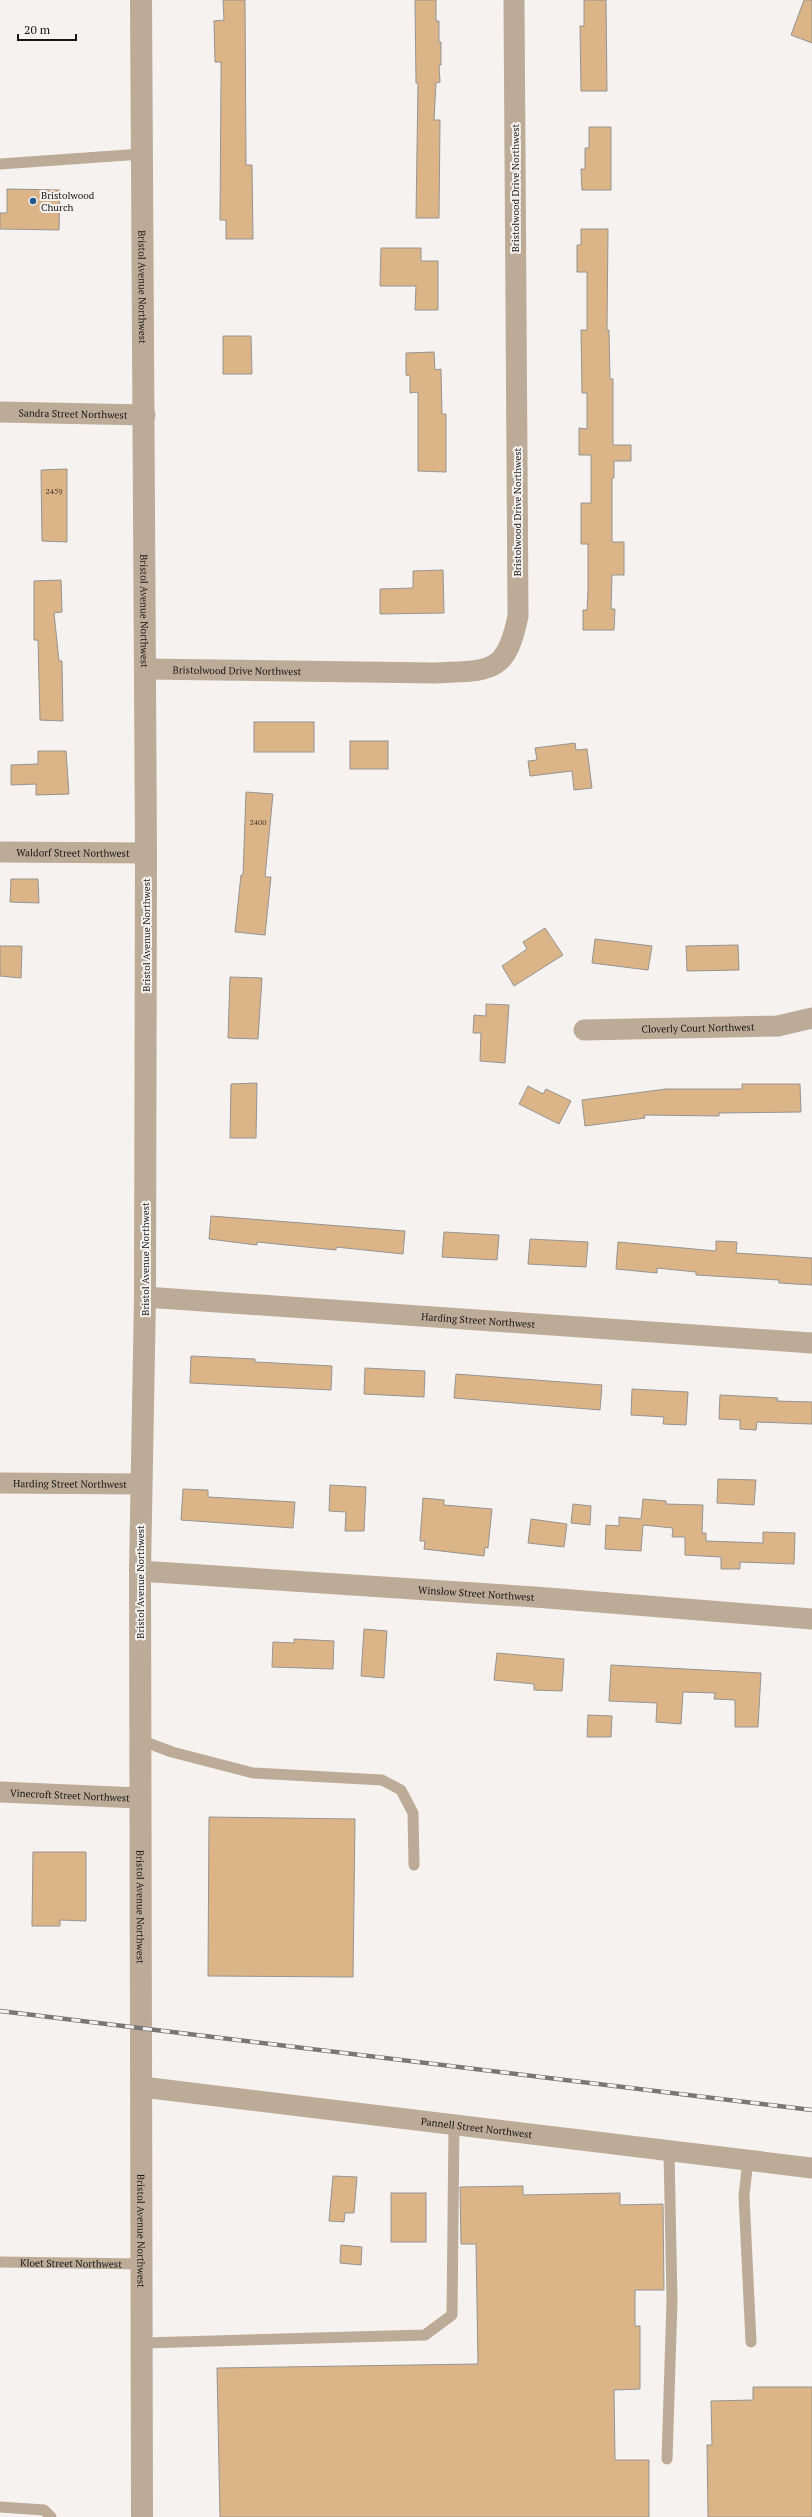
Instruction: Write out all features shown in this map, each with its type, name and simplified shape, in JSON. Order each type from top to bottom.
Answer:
[{"type":"street","name":"Bristol Avenue Northwest","points":[[141,0],[145,415],[146,853],[145,1297],[140,1484],[139,1798],[142,2087],[142,2517]]},
{"type":"street","name":"Bristolwood Drive Northwest","points":[[145,669],[435,673],[482,670],[503,660],[513,639],[518,616],[514,0]]},
{"type":"street","name":"Sandra Street Northwest","points":[[0,412],[145,415]]},
{"type":"street","name":"Waldorf Street Northwest","points":[[0,852],[146,853]]},
{"type":"street","name":"Cloverly Court Northwest","points":[[584,1030],[778,1026],[812,1018]]},
{"type":"street","name":"Harding Street Northwest","points":[[145,1297],[812,1343]]},
{"type":"street","name":"Harding Street Northwest","points":[[0,1483],[140,1484]]},
{"type":"street","name":"Winslow Street Northwest","points":[[140,1571],[535,1597],[812,1619]]},
{"type":"street","name":"Vinecroft Street Northwest","points":[[0,1792],[139,1798]]},
{"type":"street","name":"Pannell Street Northwest","points":[[142,2087],[812,2168]]},
{"type":"lane","points":[[0,164],[142,154]]},
{"type":"lane","points":[[140,1740],[172,1752],[253,1773],[382,1780],[401,1790],[413,1813],[414,1865]]},
{"type":"lane","points":[[143,2343],[425,2335],[452,2315],[454,2125]]},
{"type":"lane","points":[[667,2459],[672,2301],[669,2151]]},
{"type":"lane","points":[[748,2160],[744,2196],[752,2342]]},
{"type":"lane","name":"Kloet Street Northwest","points":[[0,2262],[142,2264]]},
{"type":"lane","points":[[0,2507],[44,2510],[51,2517]]},
{"type":"building","points":[[223,0],[245,0],[246,165],[252,165],[253,239],[226,239],[226,220],[220,220],[221,62],[215,62],[214,21],[224,20]]},
{"type":"building","points":[[415,0],[436,0],[436,21],[439,21],[441,65],[439,65],[440,82],[436,83],[434,120],[440,120],[439,218],[416,218],[418,83],[416,83]]},
{"type":"building","points":[[584,0],[606,0],[607,91],[581,91],[580,26],[584,26]]},
{"type":"building","points":[[804,0],[812,0],[812,43],[791,35]]},
{"type":"building","points":[[589,127],[611,127],[611,190],[582,190],[581,169],[585,169],[585,148],[589,148]]},
{"type":"building","name":"Bristolwood Church","points":[[7,189],[60,190],[59,230],[0,229],[0,213],[7,213]]},
{"type":"building","points":[[581,229],[608,229],[607,330],[609,330],[610,379],[613,379],[613,445],[631,445],[631,461],[614,461],[614,478],[612,478],[612,542],[624,542],[624,575],[612,575],[611,609],[615,609],[614,630],[583,630],[583,610],[587,610],[588,544],[581,544],[581,503],[591,503],[591,455],[579,455],[579,428],[587,429],[587,393],[582,393],[581,330],[587,330],[587,272],[577,272],[577,245],[581,245]]},
{"type":"building","points":[[381,248],[421,248],[421,261],[438,261],[438,310],[415,310],[416,286],[380,286]]},
{"type":"building","points":[[223,336],[251,336],[252,374],[223,374]]},
{"type":"building","points":[[434,352],[435,370],[441,369],[442,414],[446,414],[446,472],[418,471],[418,392],[410,393],[410,376],[406,375],[406,353]]},
{"type":"building","points":[[67,469],[67,542],[42,541],[41,470]]},
{"type":"building","points":[[443,570],[444,613],[380,614],[380,589],[413,588],[413,571]]},
{"type":"building","points":[[61,580],[62,612],[54,613],[59,661],[62,661],[63,721],[40,720],[38,640],[34,640],[34,581]]},
{"type":"building","points":[[254,722],[314,722],[314,752],[254,752]]},
{"type":"building","points":[[350,741],[388,741],[388,769],[350,769]]},
{"type":"building","points":[[575,743],[576,750],[587,749],[592,788],[574,790],[572,771],[530,776],[528,761],[537,760],[535,748]]},
{"type":"building","points":[[38,751],[66,751],[69,794],[36,795],[36,784],[11,785],[11,765],[38,764]]},
{"type":"building","points":[[246,792],[273,794],[265,877],[271,877],[265,935],[235,932],[241,875],[243,875]]},
{"type":"building","points":[[11,879],[38,879],[39,903],[10,902]]},
{"type":"building","points":[[545,928],[563,955],[514,986],[502,966],[527,949],[523,942]]},
{"type":"building","points":[[595,939],[652,946],[648,970],[592,963]]},
{"type":"building","points":[[738,945],[739,970],[687,971],[686,946]]},
{"type":"building","points":[[0,946],[22,946],[21,978],[0,976]]},
{"type":"building","points":[[230,977],[262,978],[258,1039],[228,1038]]},
{"type":"building","points":[[486,1004],[509,1005],[505,1063],[480,1061],[481,1033],[473,1033],[474,1015],[486,1016]]},
{"type":"building","points":[[257,1083],[256,1138],[230,1138],[231,1084]]},
{"type":"building","points":[[742,1084],[800,1084],[801,1112],[719,1113],[719,1116],[644,1115],[645,1118],[585,1126],[582,1100],[666,1089],[742,1089]]},
{"type":"building","points":[[528,1086],[543,1094],[546,1089],[571,1101],[559,1124],[519,1104]]},
{"type":"building","points":[[211,1216],[405,1231],[403,1254],[336,1247],[336,1250],[257,1242],[257,1245],[209,1239]]},
{"type":"building","points":[[444,1232],[499,1235],[497,1260],[442,1257]]},
{"type":"building","points":[[530,1239],[588,1242],[586,1267],[528,1264]]},
{"type":"building","points":[[716,1241],[737,1242],[736,1253],[812,1258],[812,1285],[779,1283],[779,1280],[696,1275],[696,1272],[657,1268],[657,1273],[616,1269],[618,1242],[716,1251]]},
{"type":"building","points":[[191,1356],[255,1359],[255,1362],[332,1366],[331,1390],[190,1383]]},
{"type":"building","points":[[365,1368],[425,1371],[424,1397],[364,1394]]},
{"type":"building","points":[[456,1374],[602,1385],[600,1410],[454,1398]]},
{"type":"building","points":[[632,1389],[688,1392],[686,1425],[663,1424],[664,1417],[631,1415]]},
{"type":"building","points":[[720,1395],[778,1398],[777,1401],[812,1402],[812,1424],[757,1422],[756,1430],[740,1429],[740,1420],[719,1419]]},
{"type":"building","points":[[718,1479],[756,1480],[754,1505],[717,1503]]},
{"type":"building","points":[[330,1485],[366,1487],[364,1531],[345,1531],[346,1512],[329,1511]]},
{"type":"building","points":[[183,1489],[208,1490],[208,1497],[295,1502],[293,1528],[181,1520]]},
{"type":"building","points":[[423,1498],[444,1500],[444,1505],[492,1509],[488,1548],[485,1547],[484,1556],[424,1549],[425,1541],[420,1541]]},
{"type":"building","points":[[643,1499],[666,1501],[666,1504],[703,1505],[702,1533],[706,1533],[706,1541],[763,1543],[763,1532],[795,1533],[794,1564],[740,1562],[740,1569],[721,1569],[721,1557],[685,1555],[685,1537],[672,1537],[673,1528],[643,1525],[641,1551],[605,1549],[606,1525],[619,1526],[619,1517],[641,1519]]},
{"type":"building","points":[[573,1504],[591,1506],[590,1525],[571,1523]]},
{"type":"building","points":[[531,1519],[567,1524],[564,1547],[528,1543]]},
{"type":"building","points":[[364,1629],[387,1631],[384,1678],[361,1676]]},
{"type":"building","points":[[294,1639],[334,1641],[333,1669],[272,1667],[273,1642],[294,1643]]},
{"type":"building","points":[[497,1653],[564,1659],[562,1691],[534,1690],[534,1684],[494,1680]]},
{"type":"building","points":[[611,1665],[761,1673],[758,1727],[735,1727],[735,1700],[714,1699],[715,1693],[683,1692],[681,1724],[656,1722],[657,1703],[609,1701]]},
{"type":"building","points":[[588,1715],[612,1716],[611,1737],[587,1737]]},
{"type":"building","points":[[209,1817],[355,1819],[353,1977],[208,1976]]},
{"type":"building","points":[[33,1852],[86,1852],[86,1921],[60,1920],[60,1926],[32,1926]]},
{"type":"building","points":[[333,2176],[357,2177],[354,2213],[345,2213],[344,2222],[329,2221]]},
{"type":"building","points":[[523,2186],[523,2195],[620,2193],[620,2205],[663,2204],[664,2290],[635,2290],[635,2326],[640,2326],[640,2389],[614,2390],[615,2460],[649,2460],[649,2517],[220,2517],[217,2368],[478,2364],[476,2244],[461,2244],[460,2187]]},
{"type":"building","points":[[391,2193],[426,2193],[426,2242],[391,2242]]},
{"type":"building","points":[[341,2245],[362,2247],[361,2265],[340,2263]]},
{"type":"building","points":[[753,2387],[812,2387],[812,2517],[708,2517],[707,2445],[712,2445],[711,2401],[753,2400]]},
{"type":"railway","points":[[0,2011],[812,2110]]},
{"type":"place","name":"Bristolwood Church","points":[[33,201]]}]
